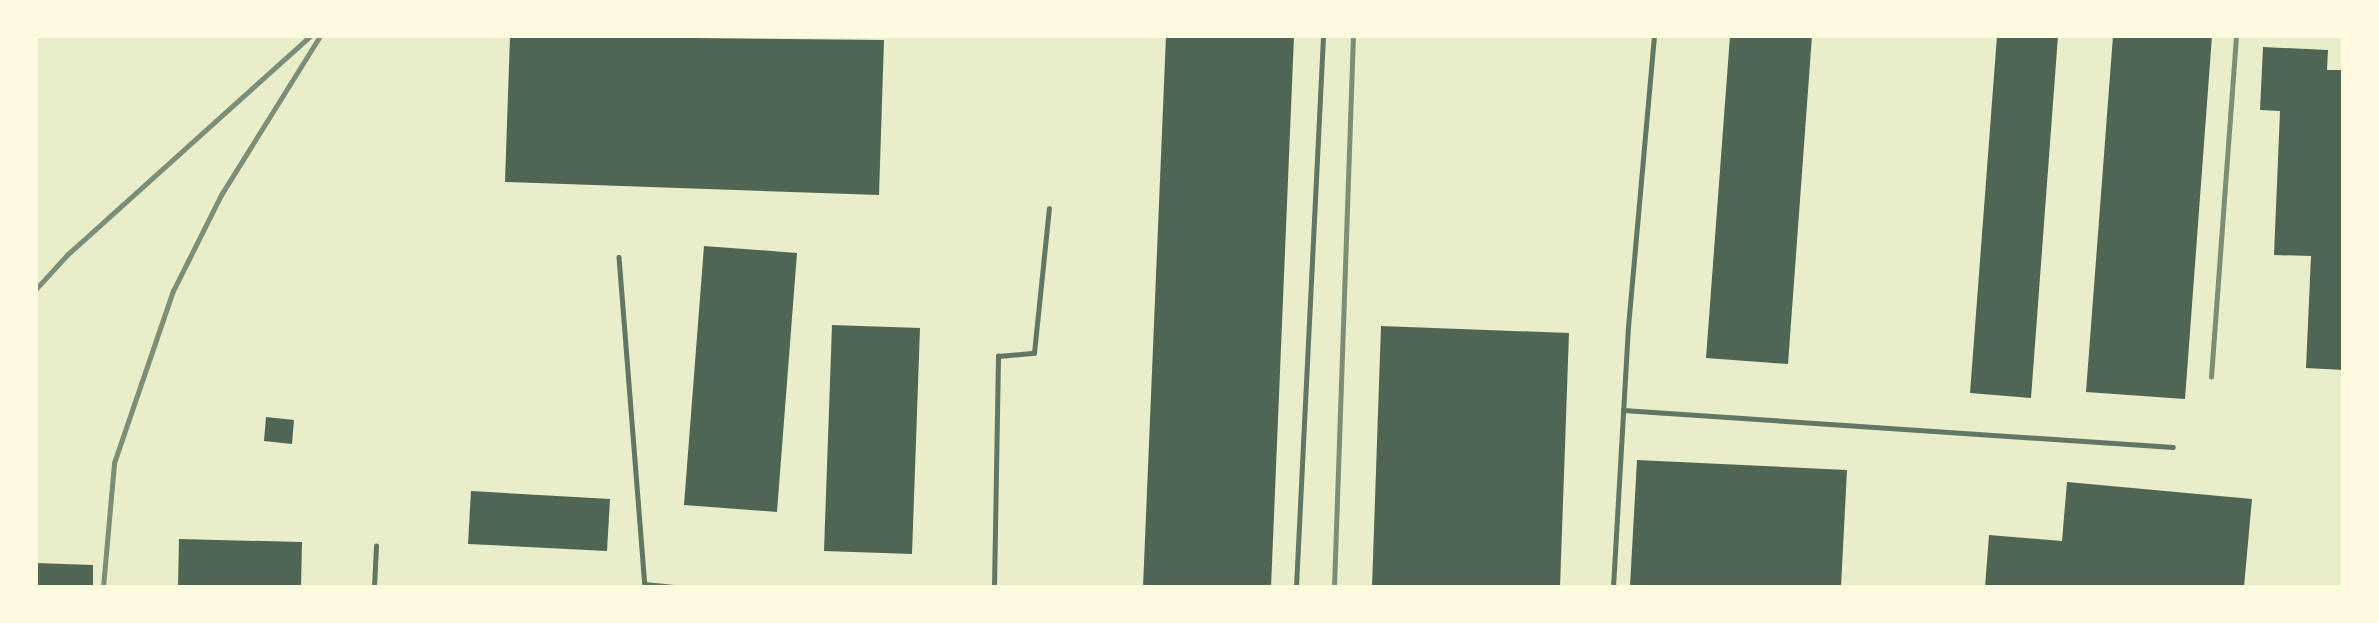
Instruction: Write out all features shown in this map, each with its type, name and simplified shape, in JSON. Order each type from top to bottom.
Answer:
[{"type":"lane","points":[[1296,587],[1323,36]]},
{"type":"lane","points":[[1613,587],[1623,410],[1654,36]]},
{"type":"lane","points":[[994,587],[998,356],[1034,353],[1049,209]]},
{"type":"lane","points":[[620,257],[645,584],[674,587]]},
{"type":"lane","points":[[1623,410],[2173,447]]},
{"type":"lane","points":[[374,587],[376,546]]},
{"type":"building","points":[[510,36],[884,40],[879,195],[505,182]]},
{"type":"building","points":[[1166,36],[1294,36],[1271,587],[1143,587]]},
{"type":"building","points":[[1730,36],[1812,36],[1788,364],[1706,358]]},
{"type":"building","points":[[1997,36],[2058,36],[2031,398],[1970,393]]},
{"type":"building","points":[[2113,36],[2212,36],[2185,399],[2086,392]]},
{"type":"building","points":[[2263,47],[2328,50],[2327,70],[2343,70],[2343,370],[2306,368],[2311,256],[2274,255],[2280,111],[2260,110]]},
{"type":"building","points":[[704,246],[797,253],[777,512],[684,505]]},
{"type":"building","points":[[832,325],[920,328],[912,554],[824,551]]},
{"type":"building","points":[[1381,326],[1569,333],[1560,587],[1372,587]]},
{"type":"building","points":[[266,417],[294,420],[292,444],[264,441]]},
{"type":"building","points":[[1637,460],[1847,470],[1841,587],[1630,586]]},
{"type":"building","points":[[2067,482],[2252,499],[2244,587],[1985,587],[1989,535],[2062,541]]},
{"type":"building","points":[[471,491],[610,499],[607,551],[468,544]]},
{"type":"building","points":[[179,539],[302,542],[301,587],[178,587]]},
{"type":"building","points":[[36,563],[93,565],[93,587],[36,587]]},
{"type":"railway","points":[[36,289],[67,255],[310,36]]},
{"type":"railway","points":[[103,587],[114,463],[173,291],[221,195],[320,36]]},
{"type":"railway","points":[[1334,587],[1353,36]]},
{"type":"railway","points":[[2211,377],[2236,36]]}]
